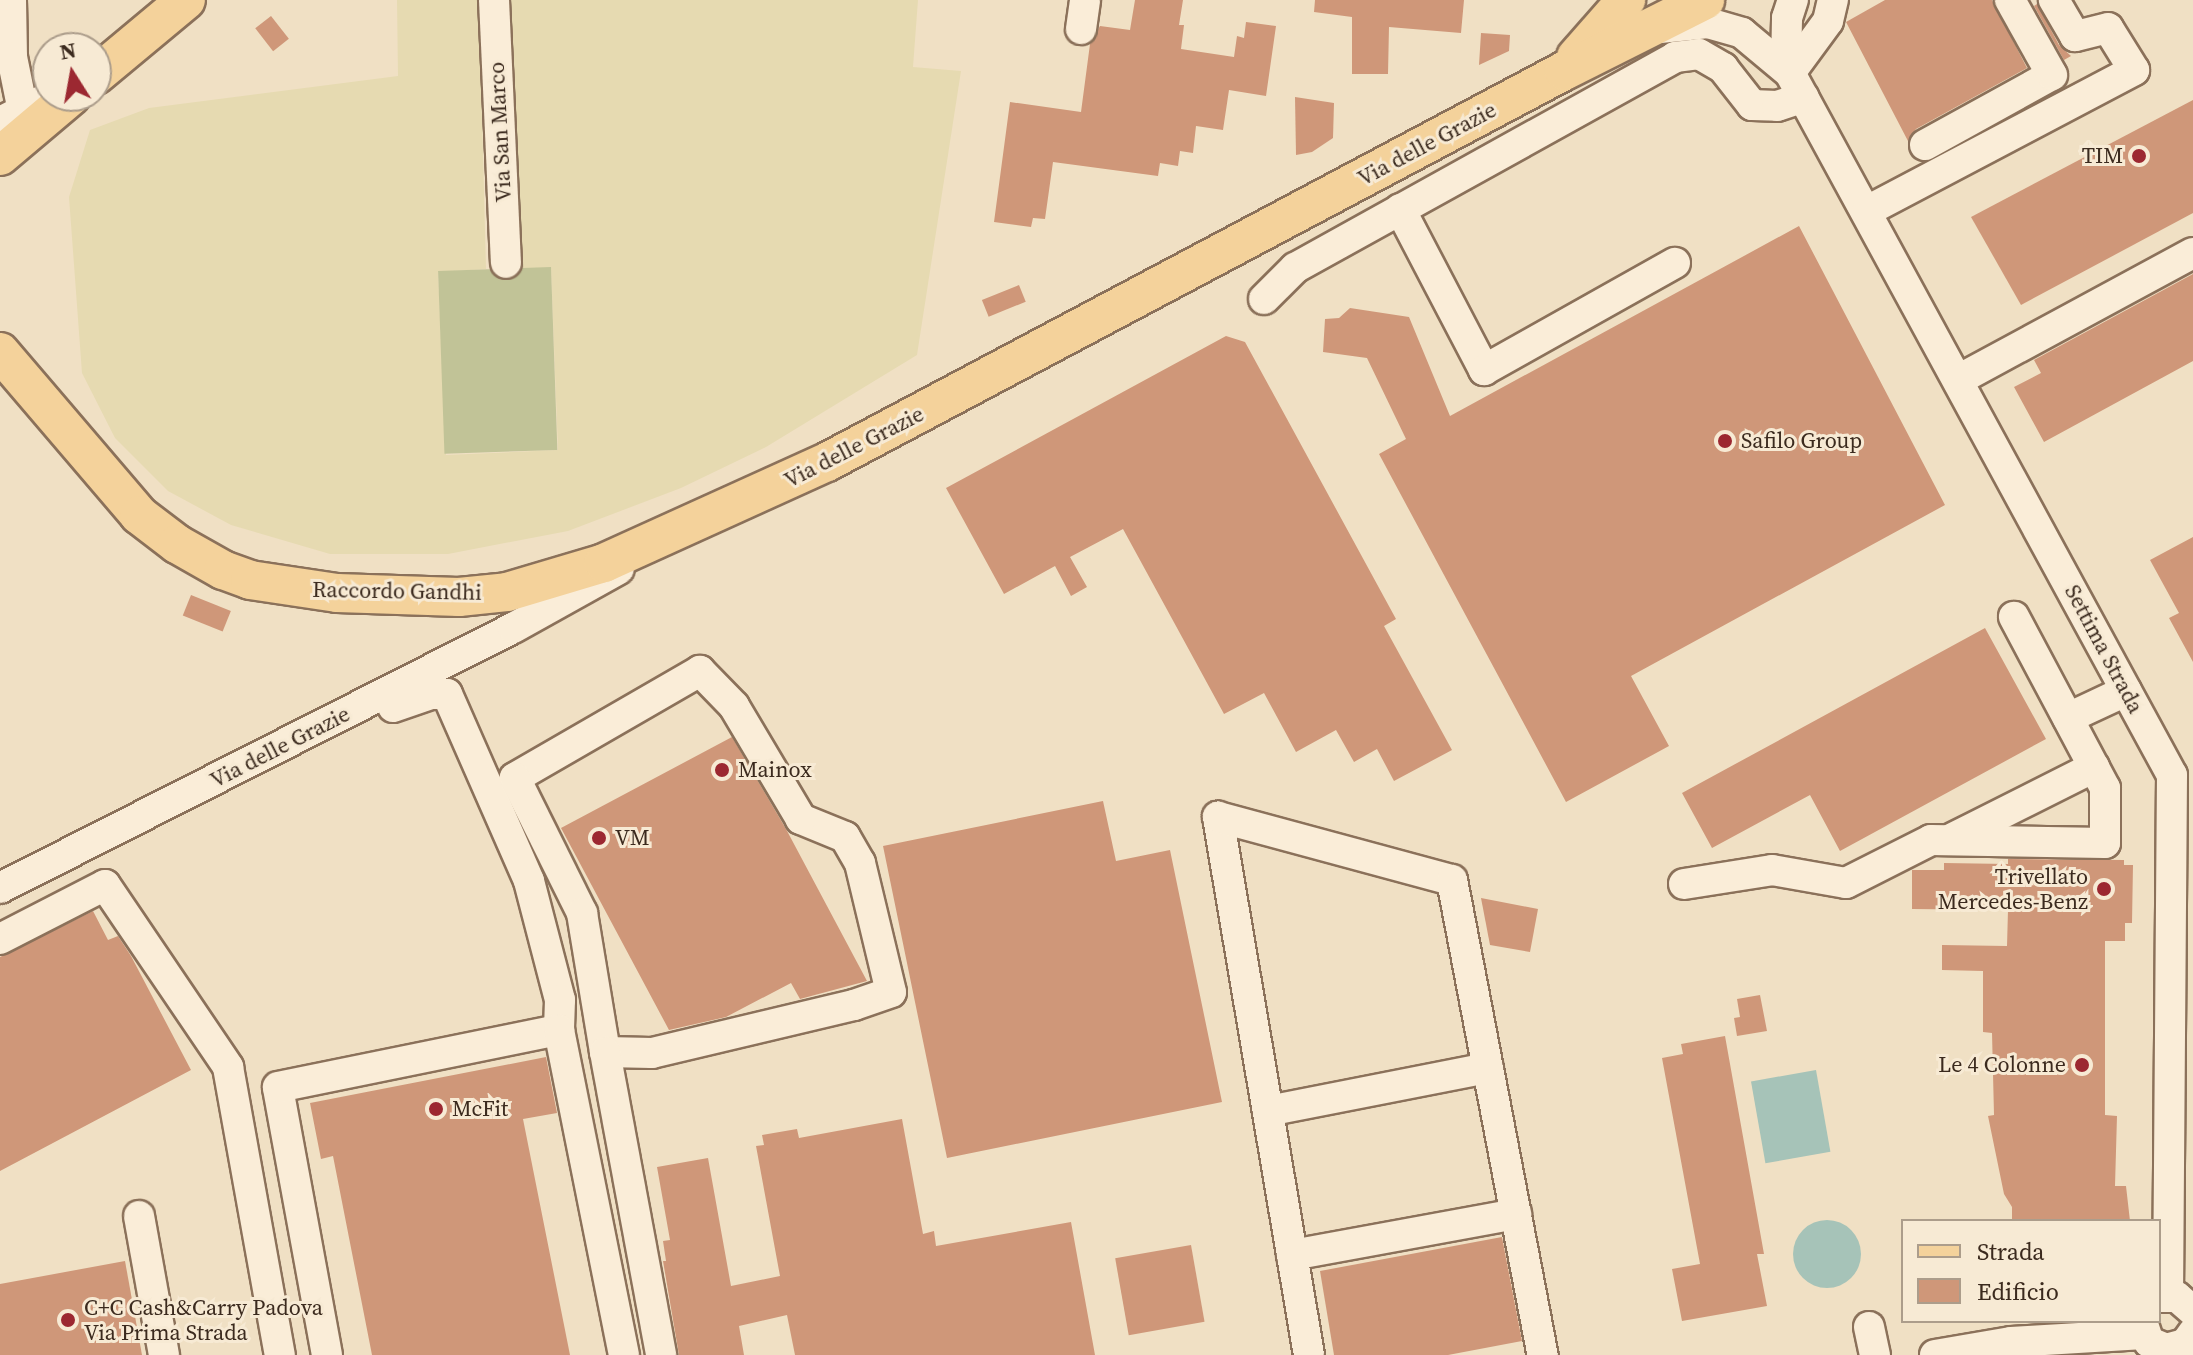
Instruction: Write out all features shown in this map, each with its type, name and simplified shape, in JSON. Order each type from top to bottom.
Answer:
[{"type":"main road","points":[[112,59],[186,0]]},
{"type":"main road","points":[[1636,15],[1705,0]]},
{"type":"main road","name":"Via delle Grazie","points":[[729,509],[827,462],[1564,71],[1636,15]]},
{"type":"main road","points":[[6,140],[47,112]]},
{"type":"main road","name":"Raccordo Gandhi","points":[[0,352],[139,515],[177,544],[223,570],[250,580],[337,593],[459,597],[507,592],[604,563],[729,509]]},
{"type":"street","points":[[6,140],[12,57],[11,0]]},
{"type":"street","name":"Via San Marco","points":[[494,0],[506,263]]},
{"type":"street","points":[[1793,0],[1787,18],[1793,79]]},
{"type":"street","points":[[1264,299],[1295,268],[1675,57],[1699,54],[1723,68],[1752,105],[1777,106],[1828,21],[1833,0]]},
{"type":"street","points":[[1925,145],[2052,75],[2010,0]]},
{"type":"street","points":[[1867,211],[2134,70],[2108,28],[2075,36],[2054,0]]},
{"type":"street","name":"Settima Strada","points":[[1636,15],[1708,23],[1742,33],[1793,79],[2126,691],[2182,770],[2183,1318]]},
{"type":"street","points":[[6,140],[34,112]]},
{"type":"street","points":[[1400,209],[1484,370],[1675,263]]},
{"type":"street","points":[[1958,380],[2193,253]]},
{"type":"street","name":"Via delle Grazie","points":[[0,888],[513,628],[729,509]]},
{"type":"street","points":[[1684,884],[1772,870],[1846,883],[1931,840],[2105,843],[2105,788],[2014,617]]},
{"type":"street","points":[[605,1052],[652,1053],[854,1005],[891,992],[860,863],[853,850],[845,837],[801,819],[734,706],[700,671],[515,778],[582,913],[605,1052],[661,1355]]},
{"type":"street","points":[[2068,718],[2126,691]]},
{"type":"street","points":[[158,809],[219,797],[399,703],[431,694],[447,694],[529,881],[560,1000],[559,1030],[624,1355]]},
{"type":"street","points":[[1948,840],[2094,767]]},
{"type":"street","points":[[1309,1355],[1218,817],[1452,880],[1543,1355]]},
{"type":"street","points":[[0,939],[105,885],[228,1067],[280,1355]]},
{"type":"street","points":[[327,1355],[278,1087],[559,1030]]},
{"type":"street","points":[[1268,1111],[1488,1068]]},
{"type":"street","points":[[1292,1255],[1516,1214]]},
{"type":"street","points":[[139,1216],[164,1355]]},
{"type":"street","points":[[1935,1355],[2011,1342],[2143,1328],[2157,1347],[2176,1348],[2183,1318]]},
{"type":"shaded area","points":[[397,0],[479,0],[486,269],[438,272],[446,455],[558,450],[551,268],[516,269],[511,0],[918,0],[913,67],[961,71],[917,355],[766,447],[681,488],[568,531],[448,554],[330,554],[231,525],[168,491],[115,438],[82,373],[69,197],[90,130],[149,108],[398,76]]},
{"type":"shaded area","points":[[1816,1070],[1830,1152],[1765,1163],[1751,1081]]},
{"type":"shaded area","points":[[1827,1220],[1851,1230],[1861,1254],[1851,1278],[1827,1288],[1803,1278],[1793,1254],[1803,1230]]},
{"type":"green space","points":[[551,267],[557,450],[444,454],[438,271]]},
{"type":"building","points":[[1135,0],[1183,0],[1179,25],[1184,25],[1181,49],[1234,57],[1237,36],[1244,38],[1246,22],[1276,26],[1266,96],[1229,90],[1223,130],[1196,126],[1193,153],[1180,151],[1178,166],[1160,163],[1158,176],[1053,162],[1045,219],[1033,218],[1031,227],[994,222],[1010,102],[1081,112],[1090,44],[1100,26],[1130,30]]},
{"type":"building","points":[[1315,0],[1464,0],[1461,33],[1389,27],[1388,74],[1352,74],[1352,17],[1314,12]]},
{"type":"building","points":[[1885,0],[1992,0],[2027,68],[1916,129],[1908,141],[1846,22]]},
{"type":"building","points":[[2037,4],[2059,45],[2071,56],[2064,60],[2034,6]]},
{"type":"building","points":[[271,16],[289,39],[273,51],[255,28]]},
{"type":"building","points":[[1481,33],[1510,35],[1509,51],[1479,65]]},
{"type":"building","points":[[1295,97],[1334,103],[1333,138],[1312,152],[1296,155]]},
{"type":"building","name":"TIM","points":[[2193,100],[2193,213],[2021,305],[1971,217]]},
{"type":"building","points":[[1799,226],[1945,505],[1631,676],[1669,746],[1566,802],[1379,454],[1406,439],[1367,358],[1323,352],[1325,319],[1339,318],[1350,308],[1409,317],[1450,416]]},
{"type":"building","points":[[2193,274],[2193,361],[2044,442],[2014,387],[2041,373],[2034,360]]},
{"type":"building","points":[[1019,285],[1026,302],[989,317],[982,300]]},
{"type":"building","points":[[1226,336],[1245,342],[1396,619],[1384,626],[1452,750],[1394,781],[1377,749],[1354,762],[1336,730],[1296,752],[1264,693],[1224,714],[1123,529],[1070,557],[1087,587],[1071,596],[1055,566],[1004,594],[946,488]]},
{"type":"building","points":[[2193,537],[2193,662],[2169,618],[2179,613],[2150,560]]},
{"type":"building","points":[[191,595],[231,611],[223,632],[183,615]]},
{"type":"building","points":[[1985,628],[2046,739],[1840,851],[1810,795],[1712,848],[1682,793]]},
{"type":"building","points":[[732,737],[786,829],[867,981],[800,999],[791,983],[726,1017],[669,1030],[561,828]]},
{"type":"building","points":[[1103,801],[1116,861],[1170,850],[1222,1102],[947,1158],[883,846]]},
{"type":"building","points":[[2008,859],[2124,860],[2124,865],[2133,865],[2132,923],[2125,923],[2125,941],[2105,941],[2105,1115],[2117,1116],[2115,1186],[2126,1186],[2130,1219],[2012,1219],[2012,1207],[2004,1194],[1988,1116],[1994,1115],[1992,1033],[1983,1032],[1983,971],[1942,970],[1942,945],[2007,946],[2008,910],[1912,909],[1912,870],[1944,870],[1944,863],[2008,864]]},
{"type":"building","points":[[1481,898],[1538,909],[1530,952],[1490,945]]},
{"type":"building","points":[[93,911],[108,940],[118,936],[131,956],[191,1070],[0,1171],[0,957]]},
{"type":"building","points":[[1760,995],[1767,1031],[1737,1036],[1734,1018],[1740,1017],[1737,999]]},
{"type":"building","points":[[1725,1036],[1764,1254],[1757,1254],[1767,1306],[1682,1321],[1672,1269],[1700,1264],[1662,1058],[1683,1054],[1681,1044]]},
{"type":"building","points":[[546,1057],[557,1113],[523,1119],[570,1355],[372,1355],[333,1156],[321,1159],[310,1103]]},
{"type":"building","points":[[902,1119],[923,1234],[934,1231],[936,1246],[1071,1222],[1095,1355],[795,1355],[787,1315],[739,1326],[744,1355],[679,1355],[663,1261],[666,1261],[663,1241],[670,1240],[657,1167],[708,1158],[731,1286],[780,1276],[756,1146],[764,1145],[762,1135],[797,1129],[799,1138]]},
{"type":"building","points":[[1502,1237],[1522,1341],[1448,1355],[1334,1355],[1320,1271]]},
{"type":"building","points":[[1191,1245],[1205,1322],[1129,1335],[1115,1258]]},
{"type":"building","name":"C+C Cash&Carry Padova Via Prima Strada","points":[[125,1261],[142,1355],[0,1355],[0,1284]]},
{"type":"place","name":"TIM","points":[[2139,156]]},
{"type":"place","name":"Safilo Group","points":[[1725,441]]},
{"type":"place","name":"Mainox","points":[[722,770]]},
{"type":"place","name":"VM","points":[[599,838]]},
{"type":"place","name":"Trivellato Mercedes-Benz","points":[[2104,889]]},
{"type":"place","name":"Le 4 Colonne","points":[[2082,1065]]},
{"type":"place","name":"McFit","points":[[436,1109]]},
{"type":"place","name":"C+C Cash&Carry Padova Via Prima Strada","points":[[68,1320]]}]
